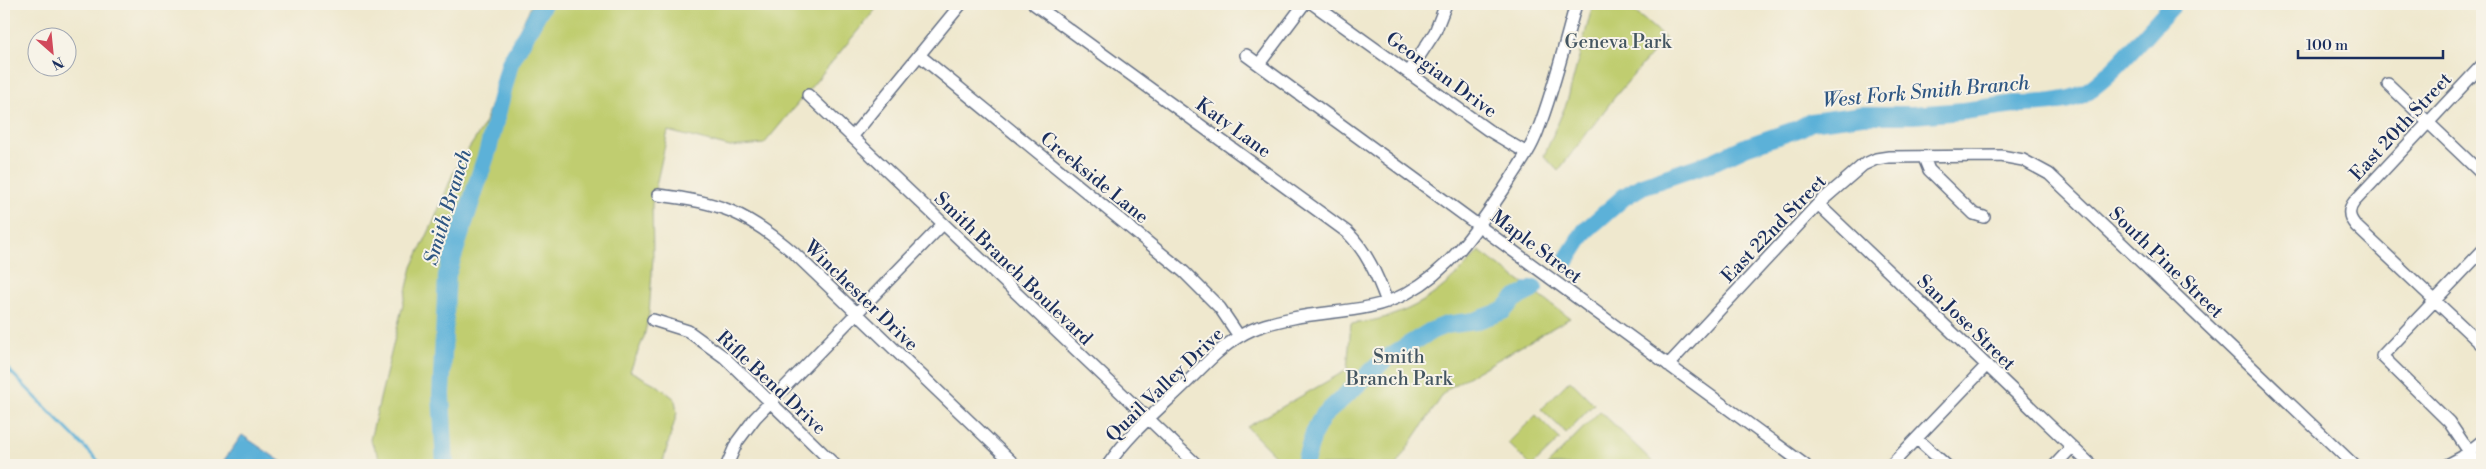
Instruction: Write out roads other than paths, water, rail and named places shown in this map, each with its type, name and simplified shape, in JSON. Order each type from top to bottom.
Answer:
[{"type":"street","points":[[852,137],[961,4]]},
{"type":"street","name":"Katy Lane","points":[[1034,4],[1347,232],[1361,246],[1370,260],[1387,302]]},
{"type":"street","points":[[1259,64],[1304,4]]},
{"type":"street","name":"Georgian Drive","points":[[1313,4],[1488,130],[1527,153]]},
{"type":"street","points":[[1409,72],[1435,32],[1446,4]]},
{"type":"street","name":"Quail Valley Drive","points":[[1108,465],[1117,452],[1148,420],[1223,348],[1239,336],[1256,327],[1294,317],[1367,308],[1387,302],[1432,278],[1448,263],[1480,225],[1527,153],[1538,130],[1552,88],[1576,4]]},
{"type":"street","name":"Creekside Lane","points":[[919,55],[1184,272],[1220,308],[1239,336]]},
{"type":"street","name":"Maple Street","points":[[1246,55],[1805,465]]},
{"type":"street","name":"East 20th Street","points":[[2435,301],[2356,226],[2350,219],[2349,214],[2354,202],[2482,65]]},
{"type":"street","points":[[2388,84],[2482,174]]},
{"type":"street","name":"Smith Branch Boulevard","points":[[808,95],[1197,465]]},
{"type":"street","name":"South Pine Street","points":[[1924,158],[2001,156],[2023,160],[2049,174],[2354,465]]},
{"type":"street","points":[[1924,158],[1929,170],[1974,214],[1984,217]]},
{"type":"street","name":"East 22nd Street","points":[[1668,365],[1818,204],[1852,172],[1876,159],[1924,158]]},
{"type":"street","name":"Winchester Drive","points":[[658,195],[700,200],[718,205],[758,224],[794,253],[1016,465]]},
{"type":"street","name":"San Jose Street","points":[[1818,204],[2091,465]]},
{"type":"street","points":[[727,465],[746,428],[943,224]]},
{"type":"street","points":[[2478,465],[2449,422],[2382,356],[2482,251]]},
{"type":"street","points":[[2435,301],[2482,345]]},
{"type":"street","name":"Rifle Bend Drive","points":[[653,320],[688,330],[724,357],[835,465]]},
{"type":"street","points":[[1892,465],[1987,365]]},
{"type":"street","points":[[1917,439],[1946,465]]},
{"type":"street","points":[[2446,465],[2470,451],[2482,441]]},
{"type":"street","points":[[2056,465],[2072,447]]},
{"type":"water","points":[[242,435],[286,465],[222,463]]},
{"type":"waterway","name":"Smith Branch","points":[[445,465],[441,395],[447,275],[488,150],[510,63],[543,4]]},
{"type":"waterway","name":"West Fork Smith Branch","points":[[1566,261],[1585,231],[1624,197],[1642,186],[1715,161],[1745,147],[1798,129],[1811,122],[1862,115],[1913,115],[1963,111],[2015,104],[2054,102],[2076,97],[2088,91],[2113,69],[2174,4]]},
{"type":"waterway","name":"West Fork Smith Branch","points":[[1304,465],[1314,432],[1322,417],[1384,360],[1431,331],[1446,325],[1475,321],[1503,311],[1514,299],[1534,289]]},
{"type":"waterway","points":[[4,365],[102,465]]},
{"type":"park label","name":"Geneva Park","points":[[1618,41]]},
{"type":"park label","name":"Smith Branch Park","points":[[1399,367]]}]
